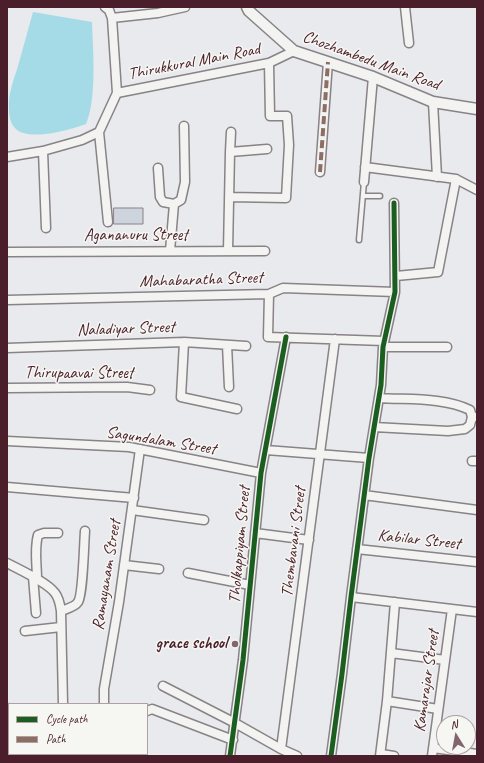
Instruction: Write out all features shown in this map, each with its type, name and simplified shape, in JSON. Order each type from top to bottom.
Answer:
[{"type":"street","points":[[105,7],[110,10],[112,18],[117,93]]},
{"type":"street","points":[[112,18],[158,13],[185,7]]},
{"type":"street","name":"Chozhambedu Main Road","points":[[248,7],[249,11],[294,51],[373,77],[433,102],[477,109]]},
{"type":"street","points":[[405,7],[409,43]]},
{"type":"street","name":"Thirukkural Main Road","points":[[99,132],[117,93],[269,63],[294,51]]},
{"type":"street","points":[[320,172],[328,62]]},
{"type":"street","points":[[229,197],[286,198],[289,145],[288,116],[270,116],[269,63]]},
{"type":"street","points":[[364,182],[373,77]]},
{"type":"street","points":[[433,102],[437,177]]},
{"type":"street","points":[[158,168],[160,197],[163,202],[174,204],[181,200],[185,182],[184,126]]},
{"type":"street","points":[[7,157],[43,151],[82,140],[99,132],[108,222]]},
{"type":"street","points":[[228,251],[231,132]]},
{"type":"street","points":[[230,152],[267,149]]},
{"type":"street","points":[[43,151],[46,228]]},
{"type":"street","points":[[365,167],[456,179],[477,190]]},
{"type":"street","points":[[396,276],[438,272],[456,179]]},
{"type":"street","points":[[331,756],[369,458],[379,398],[384,344],[395,292],[394,203]]},
{"type":"street","points":[[170,251],[174,204]]},
{"type":"street","name":"Agananuru Street","points":[[7,252],[265,251]]},
{"type":"street","name":"Mahabaratha Street","points":[[7,300],[269,294],[283,288],[395,292]]},
{"type":"street","points":[[269,294],[268,337],[335,339],[384,344],[447,347]]},
{"type":"street","name":"Tholkappiyam Street","points":[[230,756],[236,722],[261,473],[286,337]]},
{"type":"street","name":"Thembavani Street","points":[[281,749],[335,339]]},
{"type":"street","points":[[184,342],[181,397],[237,409]]},
{"type":"street","name":"Naladiyar Street","points":[[7,348],[184,342],[246,346]]},
{"type":"street","points":[[227,345],[229,387]]},
{"type":"street","name":"Thirupaavai Street","points":[[7,388],[127,387],[150,390]]},
{"type":"street","points":[[374,427],[448,431],[465,429],[470,425],[475,417],[470,410],[461,405],[444,401],[379,398]]},
{"type":"street","name":"Sagundalam Street","points":[[7,441],[129,447],[261,473]]},
{"type":"street","name":"Ramayanam Street","points":[[104,703],[104,689],[124,565],[140,449]]},
{"type":"street","points":[[266,450],[369,458]]},
{"type":"street","points":[[7,487],[134,498]]},
{"type":"street","points":[[364,496],[477,510]]},
{"type":"street","points":[[132,510],[204,520]]},
{"type":"street","points":[[61,610],[74,606],[78,602],[81,592],[85,531]]},
{"type":"street","points":[[36,613],[35,578],[37,570],[35,557],[38,535],[44,533],[58,533]]},
{"type":"street","points":[[255,533],[309,540]]},
{"type":"street","name":"Kabilar Street","points":[[357,549],[477,562]]},
{"type":"street","points":[[7,563],[47,585],[54,592],[59,601],[61,610],[63,703]]},
{"type":"street","points":[[124,565],[159,569]]},
{"type":"street","points":[[188,573],[250,585]]},
{"type":"street","points":[[351,597],[477,612]]},
{"type":"street","points":[[394,756],[380,755],[387,701],[396,602]]},
{"type":"street","name":"Kamarajar Street","points":[[432,752],[452,609]]},
{"type":"street","points":[[25,631],[61,627]]},
{"type":"street","points":[[391,652],[445,660]]},
{"type":"street","points":[[163,686],[236,722],[281,749],[297,756]]},
{"type":"street","points":[[387,701],[438,709]]},
{"type":"street","points":[[148,711],[152,709],[233,740]]},
{"type":"street","points":[[432,752],[477,754]]},
{"type":"lane","points":[[359,240],[364,182]]},
{"type":"lane","points":[[363,196],[380,196]]},
{"type":"water","points":[[33,12],[92,22],[93,88],[92,101],[86,124],[49,134],[29,134],[21,132],[12,124],[9,111],[10,92]]},
{"type":"building","points":[[114,208],[143,208],[143,224],[114,224]]},
{"type":"marked path","points":[[320,172],[328,62]]},
{"type":"cycle path","points":[[331,756],[369,458],[381,385],[383,347],[395,292],[394,203]]},
{"type":"cycle path","points":[[230,756],[243,660],[261,473],[286,337]]},
{"type":"place","name":"grace school","points":[[235,644]]}]
